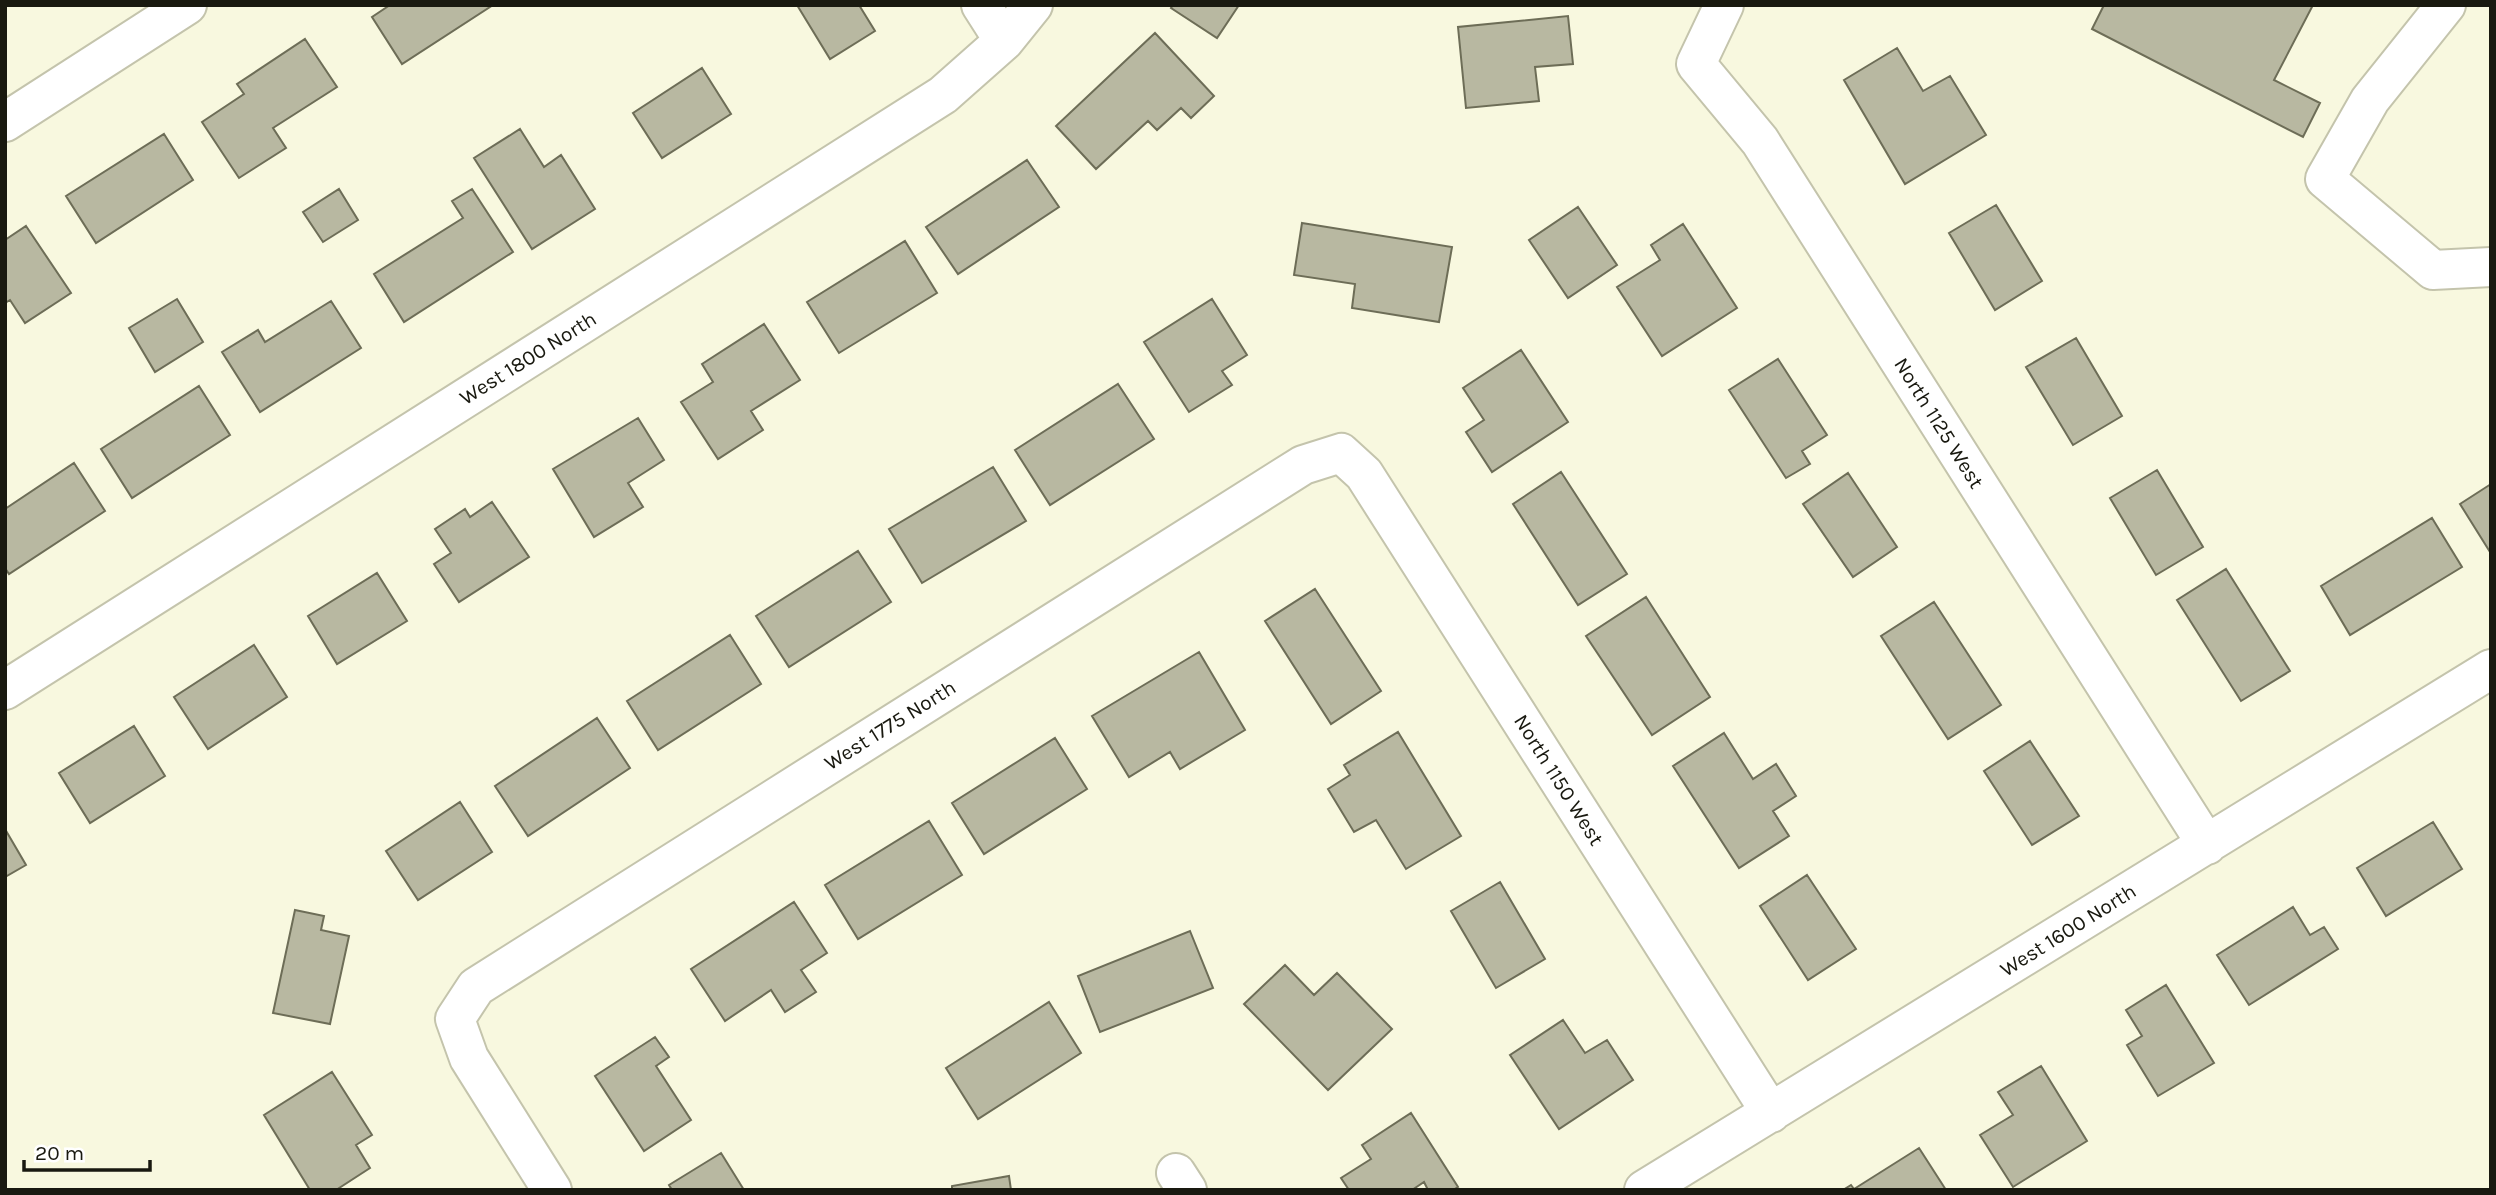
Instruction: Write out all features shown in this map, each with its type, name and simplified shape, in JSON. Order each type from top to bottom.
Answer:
[{"type":"street","points":[[5,122],[187,5]]},
{"type":"street","points":[[981,5],[1004,41]]},
{"type":"street","name":"West 1800 North","points":[[5,690],[943,95],[1004,41],[1032,5]]},
{"type":"street","name":"North 1125 West","points":[[1724,5],[1696,64],[1760,141],[2207,845]]},
{"type":"street","points":[[2446,5],[2370,100],[2325,179],[2433,270],[2491,267]]},
{"type":"street","name":"West 1775 North","points":[[552,1190],[469,1059],[455,1019],[476,987],[1303,465],[1341,453]]},
{"type":"street","name":"North 1150 West","points":[[1341,453],[1364,474],[1771,1113]]},
{"type":"street","name":"West 1600 North","points":[[1644,1190],[2491,669]]},
{"type":"building","points":[[390,5],[493,5],[402,64],[372,17]]},
{"type":"building","points":[[797,5],[859,5],[875,31],[830,59]]},
{"type":"building","points":[[1173,5],[1239,5],[1217,38],[1171,8]]},
{"type":"building","points":[[2104,5],[2313,5],[2274,80],[2320,103],[2303,137],[2092,29]]},
{"type":"building","points":[[1568,16],[1573,64],[1535,67],[1539,101],[1466,108],[1458,27]]},
{"type":"building","points":[[1155,33],[1214,96],[1191,118],[1181,108],[1157,130],[1148,121],[1096,169],[1056,126]]},
{"type":"building","points":[[305,39],[337,87],[273,128],[286,148],[239,178],[202,122],[244,94],[237,84]]},
{"type":"building","points":[[1897,48],[1923,91],[1950,76],[1986,135],[1905,184],[1844,80]]},
{"type":"building","points":[[702,68],[731,114],[662,158],[633,113]]},
{"type":"building","points":[[520,129],[544,167],[561,155],[595,209],[532,249],[474,158]]},
{"type":"building","points":[[164,134],[193,180],[96,243],[66,196]]},
{"type":"building","points":[[1027,160],[1059,207],[958,274],[926,227]]},
{"type":"building","points":[[339,189],[358,220],[323,242],[303,212]]},
{"type":"building","points":[[472,189],[513,252],[404,322],[374,274],[463,218],[452,201]]},
{"type":"building","points":[[1996,205],[2042,281],[1995,310],[1949,233]]},
{"type":"building","points":[[1578,207],[1617,265],[1568,298],[1529,240]]},
{"type":"building","points":[[1302,223],[1452,247],[1439,322],[1352,308],[1355,284],[1294,275]]},
{"type":"building","points":[[1683,224],[1737,308],[1662,356],[1617,287],[1660,260],[1651,245]]},
{"type":"building","points":[[26,226],[71,293],[25,323],[10,300],[5,303],[5,240]]},
{"type":"building","points":[[905,241],[937,293],[839,353],[807,302]]},
{"type":"building","points":[[177,299],[203,342],[155,372],[129,328]]},
{"type":"building","points":[[1212,299],[1247,355],[1222,371],[1232,385],[1189,412],[1144,342]]},
{"type":"building","points":[[331,301],[361,348],[260,412],[222,352],[258,330],[265,342]]},
{"type":"building","points":[[764,324],[800,380],[751,411],[763,430],[718,459],[681,402],[713,382],[702,364]]},
{"type":"building","points":[[2076,338],[2122,416],[2073,445],[2026,367]]},
{"type":"building","points":[[1521,350],[1568,422],[1492,472],[1466,432],[1484,420],[1463,388]]},
{"type":"building","points":[[1778,359],[1827,435],[1802,451],[1810,464],[1786,478],[1729,390]]},
{"type":"building","points":[[1118,384],[1154,439],[1050,505],[1015,450]]},
{"type":"building","points":[[199,386],[230,435],[132,498],[101,449]]},
{"type":"building","points":[[638,418],[664,460],[628,483],[643,507],[594,537],[553,469]]},
{"type":"building","points":[[74,463],[105,511],[9,574],[5,568],[5,509]]},
{"type":"building","points":[[993,467],[1026,521],[922,583],[889,529]]},
{"type":"building","points":[[2157,470],[2203,547],[2156,575],[2110,498]]},
{"type":"building","points":[[1561,472],[1627,574],[1578,605],[1513,504]]},
{"type":"building","points":[[1848,473],[1897,547],[1853,577],[1803,504]]},
{"type":"building","points":[[2491,484],[2491,552],[2490,552],[2460,504]]},
{"type":"building","points":[[492,502],[529,557],[459,602],[434,564],[451,553],[435,529],[465,509],[470,517]]},
{"type":"building","points":[[2432,518],[2462,567],[2350,635],[2321,586]]},
{"type":"building","points":[[858,551],[891,602],[789,667],[756,616]]},
{"type":"building","points":[[2226,569],[2290,671],[2241,701],[2177,600]]},
{"type":"building","points":[[377,573],[407,621],[337,664],[308,616]]},
{"type":"building","points":[[1315,589],[1381,691],[1331,724],[1265,621]]},
{"type":"building","points":[[1646,597],[1710,697],[1652,735],[1586,636]]},
{"type":"building","points":[[1934,602],[2001,705],[1948,739],[1881,636]]},
{"type":"building","points":[[730,635],[761,684],[658,750],[627,701]]},
{"type":"building","points":[[254,645],[287,697],[208,749],[174,697]]},
{"type":"building","points":[[1199,652],[1245,730],[1180,769],[1170,752],[1129,777],[1092,716]]},
{"type":"building","points":[[597,718],[630,768],[528,836],[495,786]]},
{"type":"building","points":[[134,726],[165,776],[90,823],[59,773]]},
{"type":"building","points":[[1398,732],[1461,836],[1406,869],[1376,820],[1354,832],[1328,789],[1350,775],[1344,765]]},
{"type":"building","points":[[1724,733],[1753,779],[1776,764],[1796,796],[1773,811],[1789,836],[1739,868],[1673,766]]},
{"type":"building","points":[[1055,738],[1087,789],[984,854],[952,803]]},
{"type":"building","points":[[2030,741],[2079,816],[2032,845],[1984,771]]},
{"type":"building","points":[[460,802],[492,852],[418,900],[386,851]]},
{"type":"building","points":[[929,821],[962,875],[858,939],[825,885]]},
{"type":"building","points":[[2433,822],[2462,869],[2386,916],[2357,868]]},
{"type":"building","points":[[5,829],[26,865],[5,877]]},
{"type":"building","points":[[1807,875],[1856,949],[1808,980],[1760,906]]},
{"type":"building","points":[[1500,882],[1545,959],[1496,988],[1451,911]]},
{"type":"building","points":[[794,902],[827,953],[801,970],[816,992],[785,1012],[771,990],[725,1021],[691,969]]},
{"type":"building","points":[[2293,907],[2310,935],[2324,927],[2338,949],[2249,1005],[2217,955]]},
{"type":"building","points":[[295,910],[324,916],[321,930],[349,936],[330,1024],[273,1013]]},
{"type":"building","points":[[1190,931],[1213,988],[1100,1032],[1078,976]]},
{"type":"building","points":[[1285,965],[1314,995],[1337,973],[1392,1029],[1328,1090],[1244,1004]]},
{"type":"building","points":[[2166,985],[2214,1063],[2158,1096],[2127,1045],[2142,1036],[2126,1010]]},
{"type":"building","points":[[1049,1002],[1081,1053],[978,1119],[946,1068]]},
{"type":"building","points":[[1563,1020],[1585,1053],[1607,1040],[1633,1080],[1559,1129],[1510,1055]]},
{"type":"building","points":[[655,1037],[669,1057],[656,1066],[691,1120],[644,1151],[595,1076]]},
{"type":"building","points":[[2041,1066],[2087,1141],[2013,1187],[1980,1135],[2013,1115],[1998,1092]]},
{"type":"building","points":[[332,1072],[372,1135],[356,1145],[370,1168],[336,1190],[310,1190],[264,1115]]},
{"type":"building","points":[[1411,1113],[1458,1187],[1453,1190],[1428,1190],[1424,1182],[1412,1190],[1349,1190],[1341,1178],[1371,1159],[1362,1145]]},
{"type":"building","points":[[1919,1148],[1946,1190],[1843,1190],[1851,1185],[1854,1189]]},
{"type":"building","points":[[721,1153],[744,1190],[672,1190],[669,1185]]},
{"type":"building","points":[[1009,1176],[1011,1190],[952,1190],[952,1186]]}]
